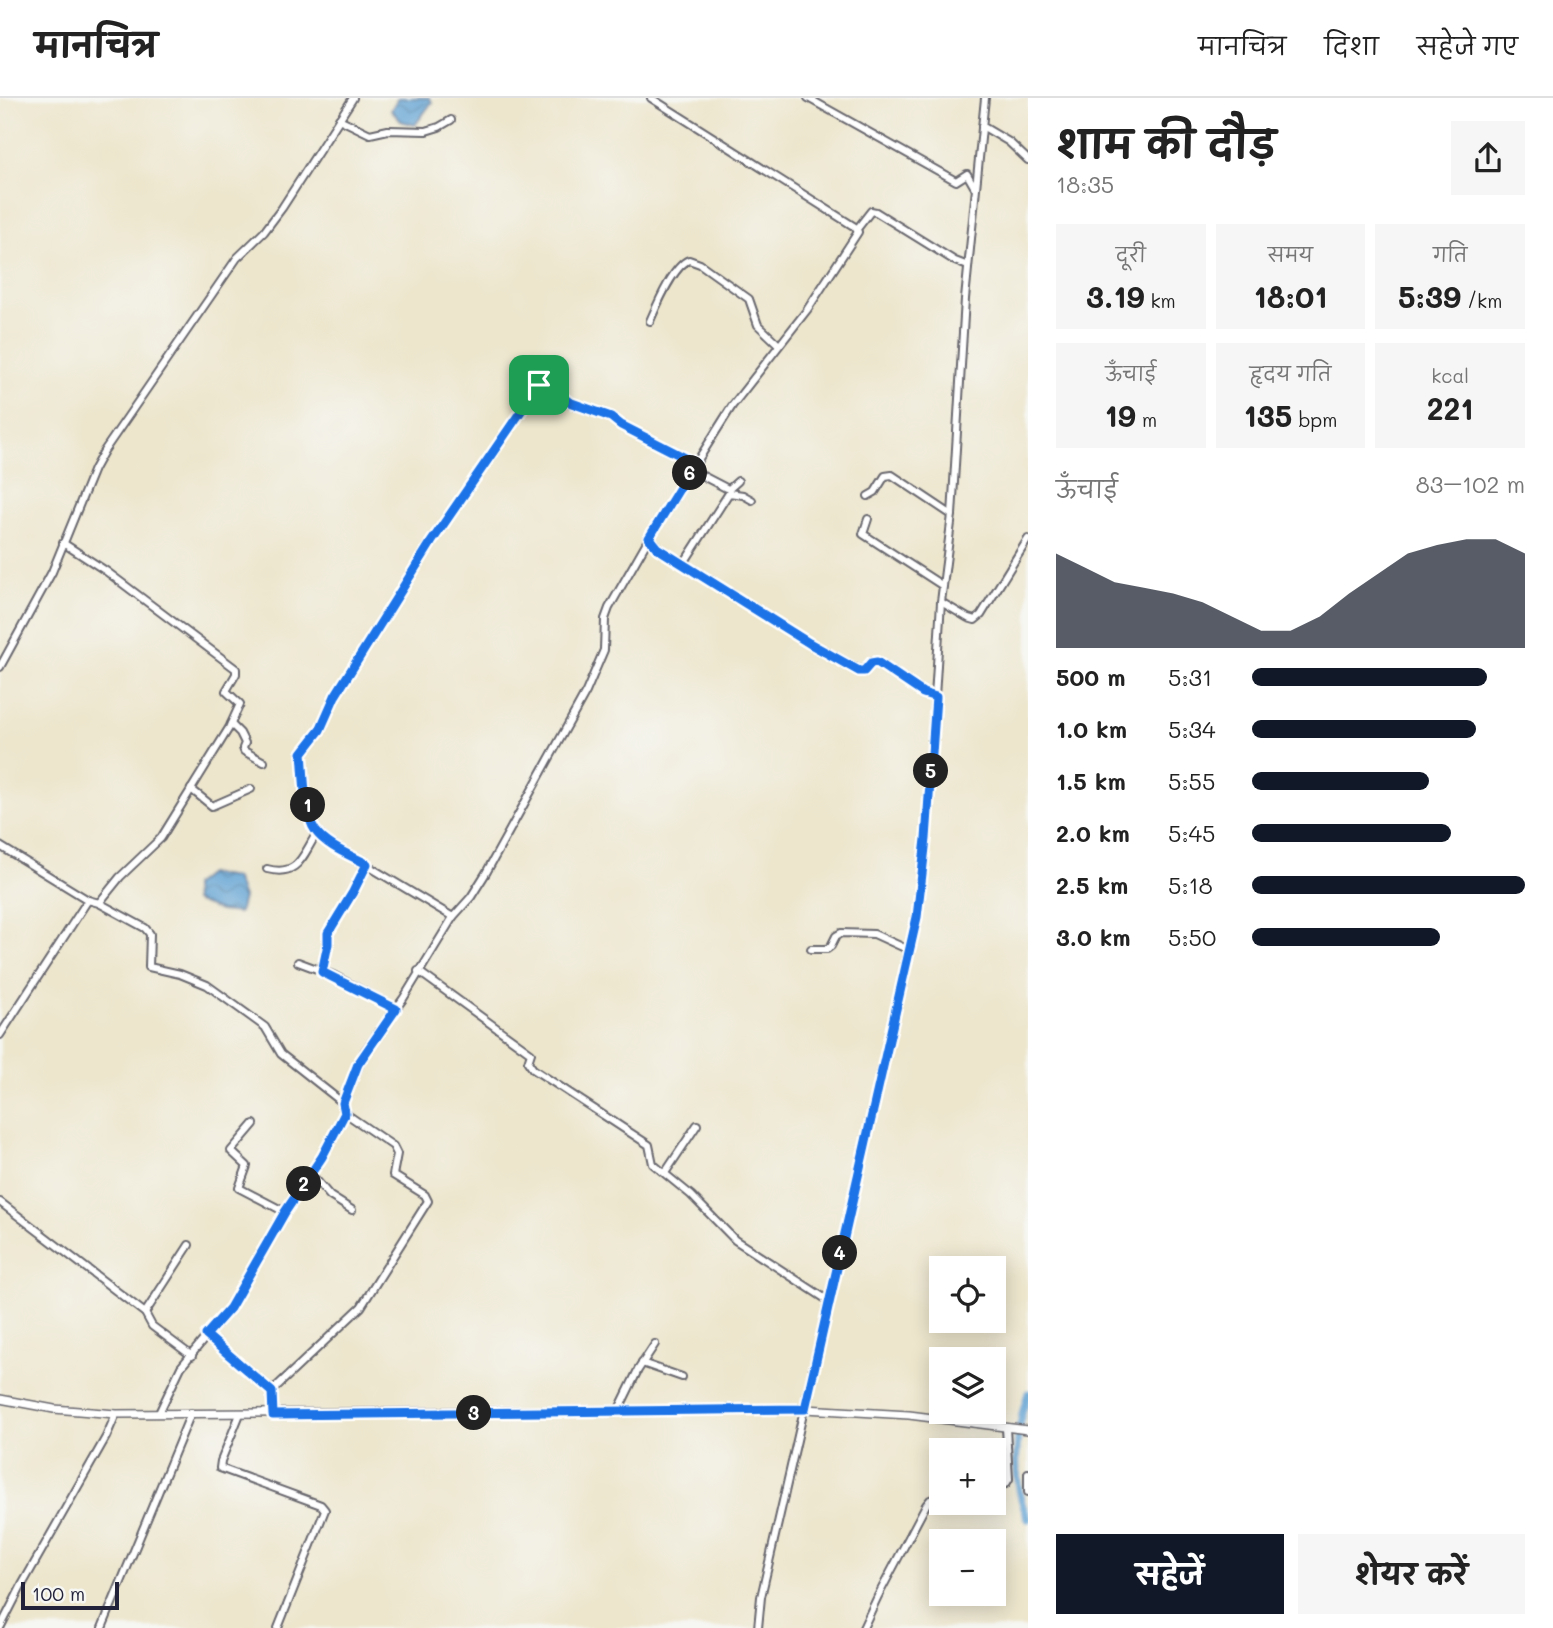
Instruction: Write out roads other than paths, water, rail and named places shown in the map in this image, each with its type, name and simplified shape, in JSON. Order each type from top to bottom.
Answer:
[{"type":"street","points":[[0,667],[52,572],[104,451],[237,258],[270,225],[282,208],[353,98]]},
{"type":"street","points":[[651,98],[857,229]]},
{"type":"street","points":[[807,98],[956,181],[967,174],[975,190]]},
{"type":"street","points":[[758,1628],[761,1597],[917,917],[926,839],[941,602],[952,515],[968,266],[985,98]]},
{"type":"street","points":[[339,119],[370,134],[388,130],[426,131],[451,120]]},
{"type":"street","points":[[982,126],[1009,142],[1028,160]]},
{"type":"street","points":[[159,1413],[181,1367],[230,1308],[285,1212],[311,1174],[345,1113],[343,1103],[365,1051],[396,1009],[453,917],[471,897],[486,873],[579,706],[604,650],[605,619],[610,608],[649,538],[732,406],[824,285],[857,236],[857,229],[871,211],[968,266]]},
{"type":"street","points":[[650,321],[676,272],[682,263],[689,260],[700,264],[749,299],[758,325],[779,345]]},
{"type":"street","points":[[453,917],[317,833],[309,818],[303,750],[320,730],[335,696],[432,541],[539,385],[543,383],[569,402],[611,417],[694,465],[701,475],[726,488],[733,487],[738,481]]},
{"type":"street","points":[[868,496],[875,492],[884,477],[892,475],[952,515]]},
{"type":"street","points":[[684,563],[729,493],[743,495],[752,500]]},
{"type":"street","points":[[868,519],[863,534],[943,586]]},
{"type":"street","points":[[649,538],[657,548],[859,671],[864,671],[871,663],[877,662],[923,693],[936,697]]},
{"type":"street","points":[[941,602],[975,620],[981,615],[1028,539]]},
{"type":"street","points":[[63,543],[106,571],[236,669],[226,691],[240,704],[231,724],[161,838],[120,877],[99,902]]},
{"type":"street","points":[[231,724],[246,743],[244,751],[264,762]]},
{"type":"street","points":[[191,789],[212,806],[227,802],[251,789]]},
{"type":"street","points":[[267,869],[282,873],[295,867],[317,833]]},
{"type":"street","points":[[0,846],[88,900],[99,902],[149,931],[149,967],[180,974],[207,985],[265,1027],[281,1054],[343,1103]]},
{"type":"street","points":[[322,972],[328,933],[367,864]]},
{"type":"street","points":[[0,1035],[88,900]]},
{"type":"street","points":[[811,948],[827,948],[841,933],[874,934],[909,950]]},
{"type":"street","points":[[298,962],[396,1009]]},
{"type":"street","points":[[418,971],[531,1054],[528,1062],[533,1069],[649,1145],[653,1164],[691,1195],[735,1240],[829,1301]]},
{"type":"street","points":[[272,1392],[361,1307],[428,1201],[425,1195],[393,1175],[397,1154],[393,1146],[345,1113]]},
{"type":"street","points":[[254,1124],[231,1151],[247,1166],[239,1188],[285,1212]]},
{"type":"street","points":[[664,1174],[697,1125]]},
{"type":"street","points":[[311,1174],[330,1196],[352,1210]]},
{"type":"street","points":[[0,1202],[145,1313],[152,1326],[192,1356]]},
{"type":"street","points":[[145,1313],[189,1245]]},
{"type":"street","points":[[206,1335],[272,1392],[273,1415]]},
{"type":"street","points":[[618,1411],[642,1363],[655,1344]]},
{"type":"street","points":[[642,1363],[682,1377]]},
{"type":"street","points":[[0,1399],[54,1409],[116,1414],[273,1415],[805,1409],[909,1415],[1026,1429]]},
{"type":"street","points":[[102,1628],[191,1413]]},
{"type":"street","points":[[0,1628],[106,1437],[116,1414]]},
{"type":"street","points":[[240,1414],[220,1468],[321,1505],[325,1510],[278,1628]]},
{"type":"street","points":[[1006,1484],[1009,1479],[1010,1428]]},
{"type":"street","points":[[1028,1473],[1028,1492]]},
{"type":"street","points":[[863,1628],[929,1501]]},
{"type":"water","points":[[398,98],[429,98],[432,102],[415,125],[401,121],[391,110]]},
{"type":"water","points":[[208,874],[235,878],[243,897],[239,913],[220,911],[194,901],[193,886]]},
{"type":"waterway","points":[[1028,1393],[1020,1423],[1017,1456],[1019,1489],[1028,1519]]}]
